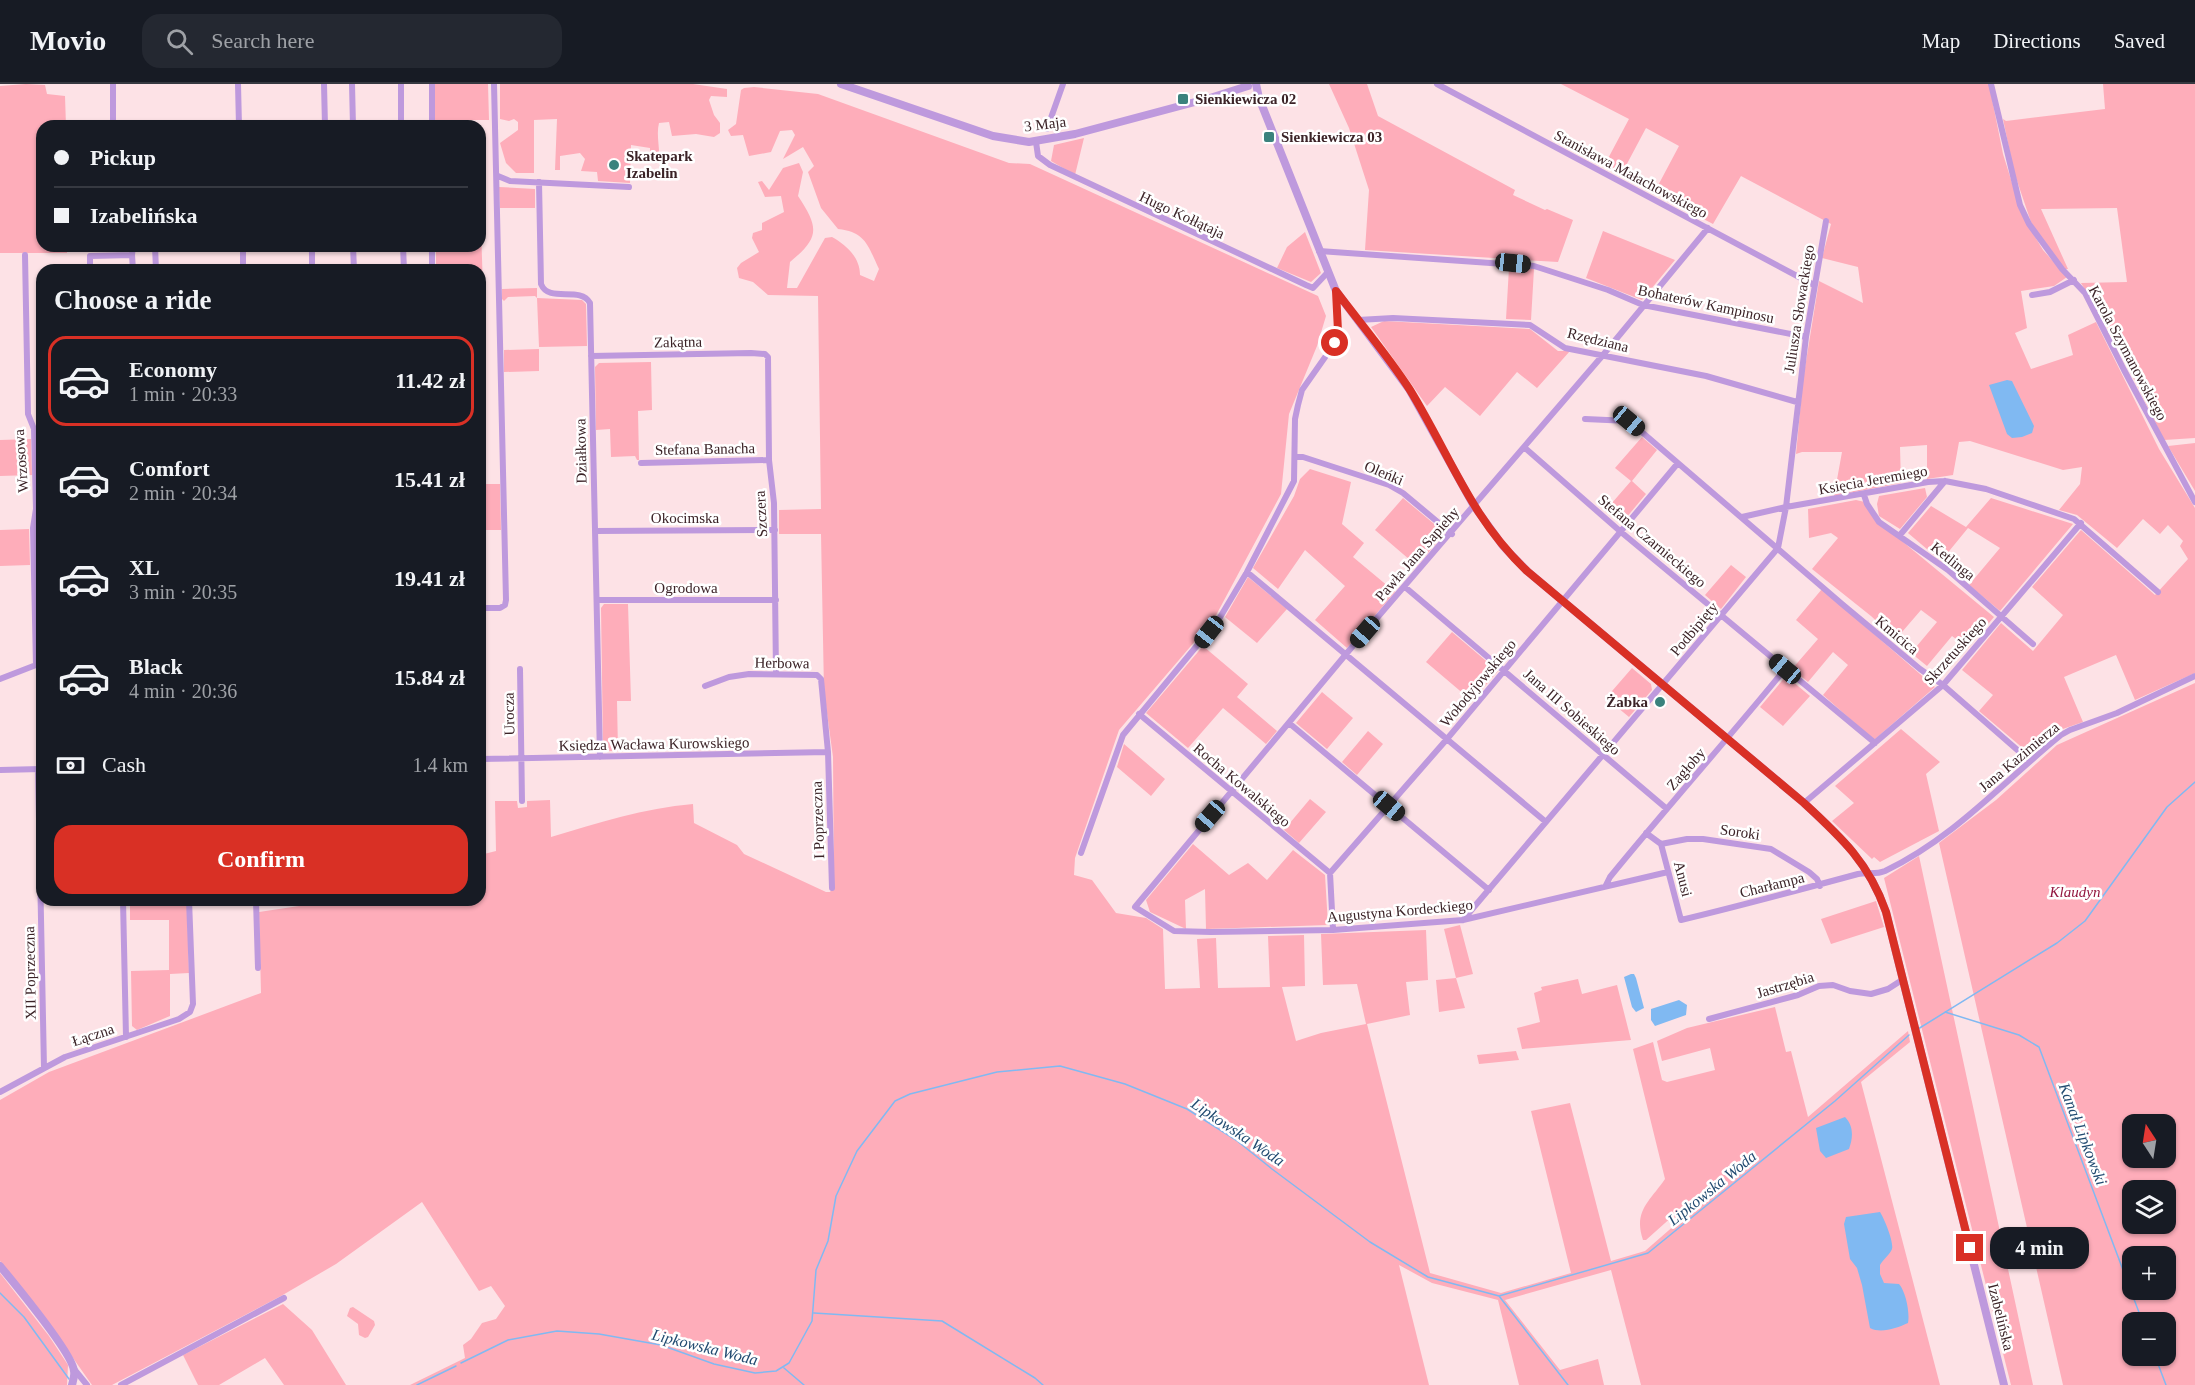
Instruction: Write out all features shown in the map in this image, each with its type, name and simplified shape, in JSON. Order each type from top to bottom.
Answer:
[{"type":"street","points":[[113,84],[113,120]]},
{"type":"street","points":[[238,84],[239,120]]},
{"type":"street","points":[[324,84],[325,120]]},
{"type":"street","points":[[352,84],[352,120]]},
{"type":"street","points":[[401,84],[401,120]]},
{"type":"street","points":[[432,84],[432,120]]},
{"type":"street","points":[[486,608],[500,608],[506,600],[496,185],[498,176],[495,166],[494,84]]},
{"type":"street","name":"3 Maja","points":[[841,84],[1005,140],[1036,142],[1075,134],[1221,95],[1250,85]]},
{"type":"street","points":[[1047,129],[1063,84]]},
{"type":"street","name":"3 Maja","points":[[1221,95],[1235,84]]},
{"type":"street","name":"Stanisława Małachowskiego","points":[[1437,84],[1814,285]]},
{"type":"street","name":"Karola Szymanowskiego","points":[[1991,84],[2020,205],[2029,224],[2062,269],[2085,293],[2195,502]]},
{"type":"street","name":"Izabelińska","points":[[1250,85],[1258,98],[1336,291],[1410,389],[1474,507],[1489,528],[1516,560],[1804,803],[1844,840],[1869,873],[1886,912],[2004,1385]]},
{"type":"street","name":"Hugo Kołłątaja","points":[[1036,142],[1038,156],[1050,165],[1306,285],[1313,288],[1328,272]]},
{"type":"street","points":[[498,176],[510,181],[629,187]]},
{"type":"street","name":"Działkowa","points":[[539,182],[541,284],[543,289],[549,293],[582,296],[588,300],[600,757]]},
{"type":"street","name":"Juliusza Słowackiego","points":[[1797,402],[1826,220]]},
{"type":"street","name":"Pawła Jana Sapiehy","points":[[1135,907],[1232,790],[1604,355],[1708,228]]},
{"type":"street","name":"Bohaterów Kampinosu","points":[[1319,251],[1534,266],[1608,290],[1643,305],[1806,337]]},
{"type":"street","points":[[132,252],[133,264]]},
{"type":"street","name":"Wrzosowa","points":[[25,255],[28,414],[34,429],[36,509],[33,528],[36,596]]},
{"type":"street","points":[[90,264],[90,256],[132,255]]},
{"type":"street","points":[[2032,295],[2054,290],[2074,280]]},
{"type":"street","points":[[1082,853],[1123,735],[1219,619],[1247,572],[1294,481],[1295,419],[1302,390],[1331,351],[1338,331],[1336,291]]},
{"type":"street","name":"Rzędziana","points":[[1358,320],[1384,318],[1530,324],[1565,348],[1706,376],[1797,402]]},
{"type":"street","name":"Zakątna","points":[[591,356],[765,354]]},
{"type":"street","name":"Szczera","points":[[765,354],[768,357],[769,460],[774,530],[776,674]]},
{"type":"street","name":"Podbipięty","points":[[1462,920],[1778,548],[1786,507],[1797,402]]},
{"type":"street","points":[[1585,420],[1629,421],[1778,548]]},
{"type":"street","name":"Stefana Czarnieckiego","points":[[1525,448],[1621,532],[1875,743]]},
{"type":"street","name":"Oleńki","points":[[1295,457],[1303,457],[1389,485],[1403,493],[1452,534]]},
{"type":"street","name":"Stefana Banacha","points":[[641,463],[769,460]]},
{"type":"street","name":"Wołodyjowskiego","points":[[1330,873],[1447,739],[1678,463]]},
{"type":"street","points":[[1900,535],[1945,481]]},
{"type":"street","name":"Księcia Jeremiego","points":[[1742,517],[1786,507],[1945,481],[1986,489],[2081,523],[2158,592]]},
{"type":"street","name":"Ketlinga","points":[[1864,495],[1879,522],[1948,570],[2033,644]]},
{"type":"street","name":"Skrzetuskiego","points":[[1804,803],[1943,685],[2081,523]]},
{"type":"street","name":"Okocimska","points":[[595,531],[774,530]]},
{"type":"street","name":"Kmicica","points":[[1778,548],[1920,669],[1943,685],[2030,761]]},
{"type":"street","points":[[1247,572],[1545,822]]},
{"type":"street","name":"Jana III Sobieskiego","points":[[1405,587],[1667,809]]},
{"type":"street","name":"Ogrodowa","points":[[597,600],[776,600]]},
{"type":"street","points":[[0,679],[36,666]]},
{"type":"street","name":"Urocza","points":[[520,669],[522,801]]},
{"type":"street","name":"Zagłoby","points":[[1606,885],[1646,833],[1785,669]]},
{"type":"street","name":"Herbowa","points":[[705,686],[740,675],[817,675],[821,679],[828,752]]},
{"type":"street","name":"Jana Kazimierza","points":[[1869,873],[1884,871],[1951,830],[2030,761],[2070,730],[2117,713],[2195,676]]},
{"type":"street","name":"Rocha Kowalskiego","points":[[1139,714],[1330,873]]},
{"type":"street","points":[[1290,723],[1489,890]]},
{"type":"street","name":"Księdza Wacława Kurowskiego","points":[[486,759],[828,752]]},
{"type":"street","name":"I Poprzeczna","points":[[828,752],[832,888]]},
{"type":"street","points":[[0,770],[36,769]]},
{"type":"street","points":[[1646,833],[1661,844]]},
{"type":"street","name":"Soroki","points":[[1661,844],[1687,839],[1703,839],[1771,849],[1809,872],[1817,879],[1820,886]]},
{"type":"street","name":"Anusi","points":[[1661,844],[1681,920]]},
{"type":"street","name":"Augustyna Kordeckiego","points":[[1135,907],[1174,931],[1333,930],[1462,920],[1668,872]]},
{"type":"street","points":[[1330,873],[1333,930]]},
{"type":"street","name":"Charłampa","points":[[1681,920],[1869,873]]},
{"type":"street","name":"XII Poprzeczna","points":[[42,906],[44,1068]]},
{"type":"street","points":[[123,906],[126,1037]]},
{"type":"street","name":"Łączna","points":[[0,1092],[84,1050],[179,1019],[190,1012],[193,1004],[189,906]]},
{"type":"street","points":[[256,906],[258,968]]},
{"type":"street","name":"Jastrzębia","points":[[1708,1019],[1798,995],[1819,986],[1833,985],[1850,991],[1871,994],[1888,989],[1902,980]]},
{"type":"street","points":[[0,1266],[36,1310],[87,1385]]},
{"type":"street","points":[[121,1385],[284,1298]]},
{"type":"street","points":[[73,1382],[74,1369]]},
{"type":"green space","points":[[435,84],[488,84],[489,120],[435,120]]},
{"type":"green space","points":[[500,84],[693,84],[727,89],[727,97],[711,96],[709,100],[714,115],[720,123],[720,133],[714,137],[696,134],[672,136],[669,122],[659,123],[659,160],[650,159],[650,148],[631,145],[630,183],[598,181],[597,172],[581,171],[585,159],[580,153],[560,156],[560,170],[555,170],[557,119],[534,120],[534,173],[516,173],[506,163],[500,143],[518,130],[518,122],[514,119],[509,121],[500,119]]},
{"type":"green space","points":[[1329,84],[1367,84],[1378,116],[1515,190],[1513,195],[1573,220],[1558,262],[1365,250],[1369,190],[1349,128]]},
{"type":"green space","points":[[1561,84],[1989,84],[2003,154],[2022,215],[2043,250],[2067,277],[2054,286],[2021,291],[2027,328],[2015,333],[2031,369],[2073,355],[2068,335],[2096,322],[2159,449],[2195,508],[2195,673],[2135,700],[2116,655],[2064,677],[2083,722],[2057,731],[2031,755],[1979,711],[1993,695],[1962,670],[2001,623],[2033,651],[2063,615],[2032,587],[2081,530],[2155,595],[2188,559],[2180,546],[2183,541],[2168,525],[2160,534],[2143,519],[2117,548],[2077,515],[2059,510],[2080,484],[2082,467],[2063,470],[1970,441],[1959,442],[1953,475],[1927,479],[1927,445],[1900,447],[1901,483],[1834,496],[1842,452],[1796,454],[1803,380],[1819,281],[1863,303],[1858,267],[1822,258],[1831,224],[1741,176],[1713,224],[1654,193],[1679,146],[1646,128],[1621,175],[1604,166],[1629,119]]},
{"type":"green space","points":[[2103,84],[2195,84],[2195,438],[2164,440],[2111,333],[2081,283],[2127,282],[2117,208],[2041,209],[2068,269],[2064,269],[2032,225],[2014,172],[2003,119],[2006,121],[2105,109]]},
{"type":"green space","points":[[45,85],[47,94],[65,96],[66,120],[36,120],[36,252],[67,253],[0,253],[0,86]]},
{"type":"green space","points":[[754,87],[818,94],[1009,163],[1030,164],[1318,296],[1326,316],[1317,346],[1289,414],[1281,494],[1214,619],[1119,730],[1075,858],[1074,875],[1092,880],[1116,913],[1146,918],[1163,929],[1165,989],[1200,988],[1197,939],[1216,938],[1218,988],[1270,987],[1268,936],[1304,935],[1305,986],[1282,987],[1296,1041],[1321,1033],[1366,1024],[1357,984],[1323,985],[1321,934],[1426,930],[1428,980],[1406,982],[1410,1015],[1367,1024],[1430,1273],[1501,1293],[1571,1273],[1531,1111],[1570,1103],[1611,1261],[1645,1251],[1676,1224],[1674,1215],[1646,1240],[1643,1240],[1640,1230],[1642,1214],[1649,1200],[1665,1179],[1633,1049],[1653,1042],[1662,1080],[1667,1082],[1715,1070],[1710,1048],[1662,1061],[1657,1041],[1687,1028],[1775,1007],[1786,1052],[1791,1051],[1808,1117],[1908,1031],[1910,1042],[1861,1082],[1940,1385],[1641,1385],[1611,1270],[1505,1300],[1560,1370],[1598,1359],[1604,1385],[1519,1385],[1498,1300],[1432,1283],[1399,1265],[1429,1385],[410,1385],[465,1358],[463,1345],[471,1339],[482,1323],[496,1319],[505,1306],[491,1286],[479,1291],[422,1202],[336,1264],[281,1296],[112,1385],[92,1385],[42,1314],[0,1261],[0,1100],[49,1072],[261,993],[259,912],[299,906],[486,906],[486,854],[496,851],[495,801],[517,801],[518,808],[527,807],[527,801],[550,800],[551,837],[604,821],[693,804],[694,823],[737,845],[744,854],[826,892],[830,892],[834,886],[833,757],[824,691],[821,534],[779,534],[779,510],[821,509],[818,296],[768,295],[753,282],[739,278],[737,268],[759,252],[752,238],[753,233],[762,230],[762,223],[784,212],[781,196],[765,197],[758,182],[762,181],[769,190],[783,168],[799,163],[803,172],[798,196],[810,216],[813,232],[807,246],[790,262],[787,288],[797,288],[825,238],[832,237],[851,252],[858,263],[860,275],[874,281],[879,269],[865,241],[855,233],[838,229],[821,208],[808,172],[814,166],[803,147],[783,159],[795,135],[792,130],[780,131],[771,152],[749,156],[743,135],[731,136],[728,130],[736,124],[741,90]]},
{"type":"green space","points":[[1084,138],[1075,175],[1051,161],[1054,145]]},
{"type":"green space","points":[[499,187],[535,189],[535,208],[500,208]]},
{"type":"green space","points":[[1603,231],[1675,260],[1642,300],[1586,278]]},
{"type":"green space","points":[[1305,232],[1321,273],[1311,282],[1277,268],[1287,247]]},
{"type":"green space","points":[[436,252],[482,252],[482,264],[436,264]]},
{"type":"green space","points":[[1509,268],[1534,269],[1531,320],[1506,319]]},
{"type":"green space","points":[[537,288],[537,298],[535,296],[508,297],[504,301],[502,299],[502,289]]},
{"type":"green space","points":[[537,298],[582,300],[586,304],[587,346],[539,347]]},
{"type":"green space","points":[[1384,321],[1530,329],[1558,351],[1570,351],[1537,388],[1517,372],[1480,416],[1445,387],[1427,406],[1371,327]]},
{"type":"green space","points":[[539,349],[539,371],[504,372],[504,350]]},
{"type":"green space","points":[[651,362],[652,410],[638,411],[639,460],[635,456],[611,457],[610,429],[596,430],[595,367],[599,363]]},
{"type":"green space","points":[[1642,437],[1657,450],[1632,481],[1646,494],[1621,524],[1605,511],[1631,481],[1615,468]]},
{"type":"green space","points":[[31,439],[32,475],[0,476],[0,440]]},
{"type":"green space","points":[[2195,443],[2195,491],[2168,446]]},
{"type":"green space","points":[[1310,469],[1351,482],[1342,524],[1364,543],[1353,557],[1395,592],[1347,648],[1315,620],[1345,586],[1305,550],[1278,589],[1253,568],[1294,496],[1300,479]]},
{"type":"green space","points":[[486,484],[500,484],[501,530],[486,530]]},
{"type":"green space","points":[[1925,488],[1927,497],[1900,529],[1879,516],[1877,504],[1879,496]]},
{"type":"green space","points":[[1403,498],[1445,533],[1417,566],[1375,530]]},
{"type":"green space","points":[[1991,498],[2073,524],[2000,611],[1969,585],[2000,548],[1968,528],[1941,561],[1908,533],[1931,506],[1966,527]]},
{"type":"green space","points":[[1856,500],[1865,502],[1874,518],[1994,617],[1968,648],[1952,636],[1927,666],[1911,653],[1937,622],[1921,610],[1896,639],[1812,569],[1838,538],[1831,533],[1809,538],[1808,509]]},
{"type":"green space","points":[[29,529],[30,565],[0,566],[0,530]]},
{"type":"green space","points":[[1731,565],[1746,577],[1721,609],[1705,595]]},
{"type":"green space","points":[[1248,577],[1287,609],[1257,643],[1225,617]]},
{"type":"green space","points":[[1822,589],[1935,687],[1874,740],[1823,695],[1848,665],[1833,652],[1808,682],[1792,669],[1818,639],[1796,620]]},
{"type":"green space","points":[[604,604],[628,604],[631,701],[617,701],[618,751],[608,751],[603,747],[601,608]]},
{"type":"green space","points":[[1452,632],[1498,671],[1472,701],[1426,662]]},
{"type":"green space","points":[[1203,646],[1248,684],[1237,697],[1277,731],[1266,744],[1223,708],[1188,748],[1146,713]]},
{"type":"green space","points":[[1632,668],[1651,684],[1652,690],[1629,717],[1606,698]]},
{"type":"green space","points":[[1786,676],[1810,696],[1783,726],[1760,707]]},
{"type":"green space","name":"Klaudyn","points":[[2195,683],[2195,1385],[2063,1385],[1939,843],[1996,800],[2057,745]]},
{"type":"green space","points":[[1322,692],[1353,718],[1327,749],[1296,723]]},
{"type":"green space","points":[[1901,729],[1940,762],[1926,774],[1939,831],[1880,862],[1874,857],[1872,859],[1832,821],[1854,803],[1835,786]]},
{"type":"green space","points":[[1368,731],[1383,744],[1357,775],[1342,762]]},
{"type":"green space","points":[[1124,744],[1165,779],[1151,796],[1117,767]]},
{"type":"green space","points":[[1310,799],[1326,812],[1299,843],[1284,830]]},
{"type":"green space","points":[[1193,844],[1229,875],[1248,863],[1267,880],[1293,850],[1325,875],[1328,925],[1206,929],[1205,889],[1185,900],[1186,929],[1150,912],[1146,900]]},
{"type":"green space","points":[[1919,856],[2033,1385],[2011,1385],[1884,878]]},
{"type":"green space","points":[[1876,901],[1884,927],[1831,944],[1821,919]]},
{"type":"green space","points":[[130,906],[187,906],[189,973],[170,974],[170,1016],[137,1030],[132,1026],[131,971],[169,970],[169,920],[130,920]]},
{"type":"green space","points":[[1460,925],[1473,974],[1456,978],[1444,929]]},
{"type":"green space","points":[[1456,978],[1465,1008],[1439,1012],[1436,980]]},
{"type":"green space","points":[[1578,979],[1582,994],[1617,985],[1631,1040],[1522,1049],[1517,1028],[1540,1022],[1534,993],[1542,990],[1541,987]]},
{"type":"green space","points":[[1516,1051],[1519,1060],[1479,1064],[1477,1055]]},
{"type":"green space","points":[[0,1273],[49,1336],[68,1365],[67,1385],[0,1385]]},
{"type":"green space","points":[[283,1304],[312,1330],[346,1385],[284,1385],[265,1358],[219,1385],[198,1385],[183,1355]]},
{"type":"green space","points":[[353,1307],[374,1321],[375,1325],[368,1337],[359,1335],[358,1324],[347,1316],[350,1308]]},
{"type":"water","points":[[2007,380],[2012,381],[2034,426],[2032,433],[2022,437],[2012,438],[2007,434],[1989,385]]},
{"type":"water","points":[[1634,974],[1636,978],[1644,1008],[1636,1012],[1632,1007],[1624,977]]},
{"type":"water","points":[[1679,1000],[1687,1005],[1686,1015],[1655,1026],[1651,1020],[1651,1009]]},
{"type":"water","points":[[1845,1117],[1852,1132],[1849,1149],[1826,1158],[1820,1151],[1816,1128]]},
{"type":"water","points":[[1880,1212],[1892,1241],[1892,1249],[1880,1265],[1880,1274],[1884,1283],[1899,1284],[1907,1303],[1908,1323],[1889,1330],[1870,1328],[1862,1285],[1857,1268],[1850,1259],[1844,1224],[1846,1217]]},
{"type":"waterway","name":"Lipkowska Woda","points":[[1918,1029],[2057,943],[2085,921],[2167,807],[2195,782]]},
{"type":"waterway","name":"Kanał Lipkowski","points":[[1945,1012],[2019,1035],[2039,1047],[2139,1312]]},
{"type":"waterway","name":"Lipkowska Woda","points":[[461,1363],[508,1340],[557,1331],[599,1334],[661,1345],[714,1364],[755,1373],[776,1371],[789,1363],[812,1321],[816,1270],[828,1241],[836,1196],[857,1151],[895,1101],[910,1094],[997,1072],[1060,1066],[1125,1084],[1187,1109],[1236,1140],[1370,1242],[1428,1277],[1499,1296],[1648,1253],[1835,1101],[1909,1035]]},
{"type":"waterway","name":"Lipkowska Woda","points":[[0,1293],[24,1317],[69,1379]]},
{"type":"waterway","points":[[1499,1296],[1568,1385]]},
{"type":"waterway","points":[[814,1313],[942,1321],[1043,1385]]},
{"type":"waterway","name":"Lipkowska Woda","points":[[417,1385],[456,1366]]},
{"type":"waterway","name":"Kanał Lipkowski","points":[[2159,1366],[2166,1385]]},
{"type":"waterway","points":[[784,1368],[804,1385]]},
{"type":"place","name":"Sienkiewicza 02","points":[[1183,99]]},
{"type":"place","name":"Sienkiewicza 03","points":[[1269,137]]},
{"type":"place","name":"Skatepark Izabelin","points":[[614,165]]},
{"type":"place","name":"Żabka","points":[[1660,702]]},
{"type":"route","points":[[1335,343],[1338,331],[1336,291],[1410,389],[1474,507],[1503,546],[1527,571],[1804,803],[1844,840],[1862,862],[1886,912],[1970,1248]]}]
